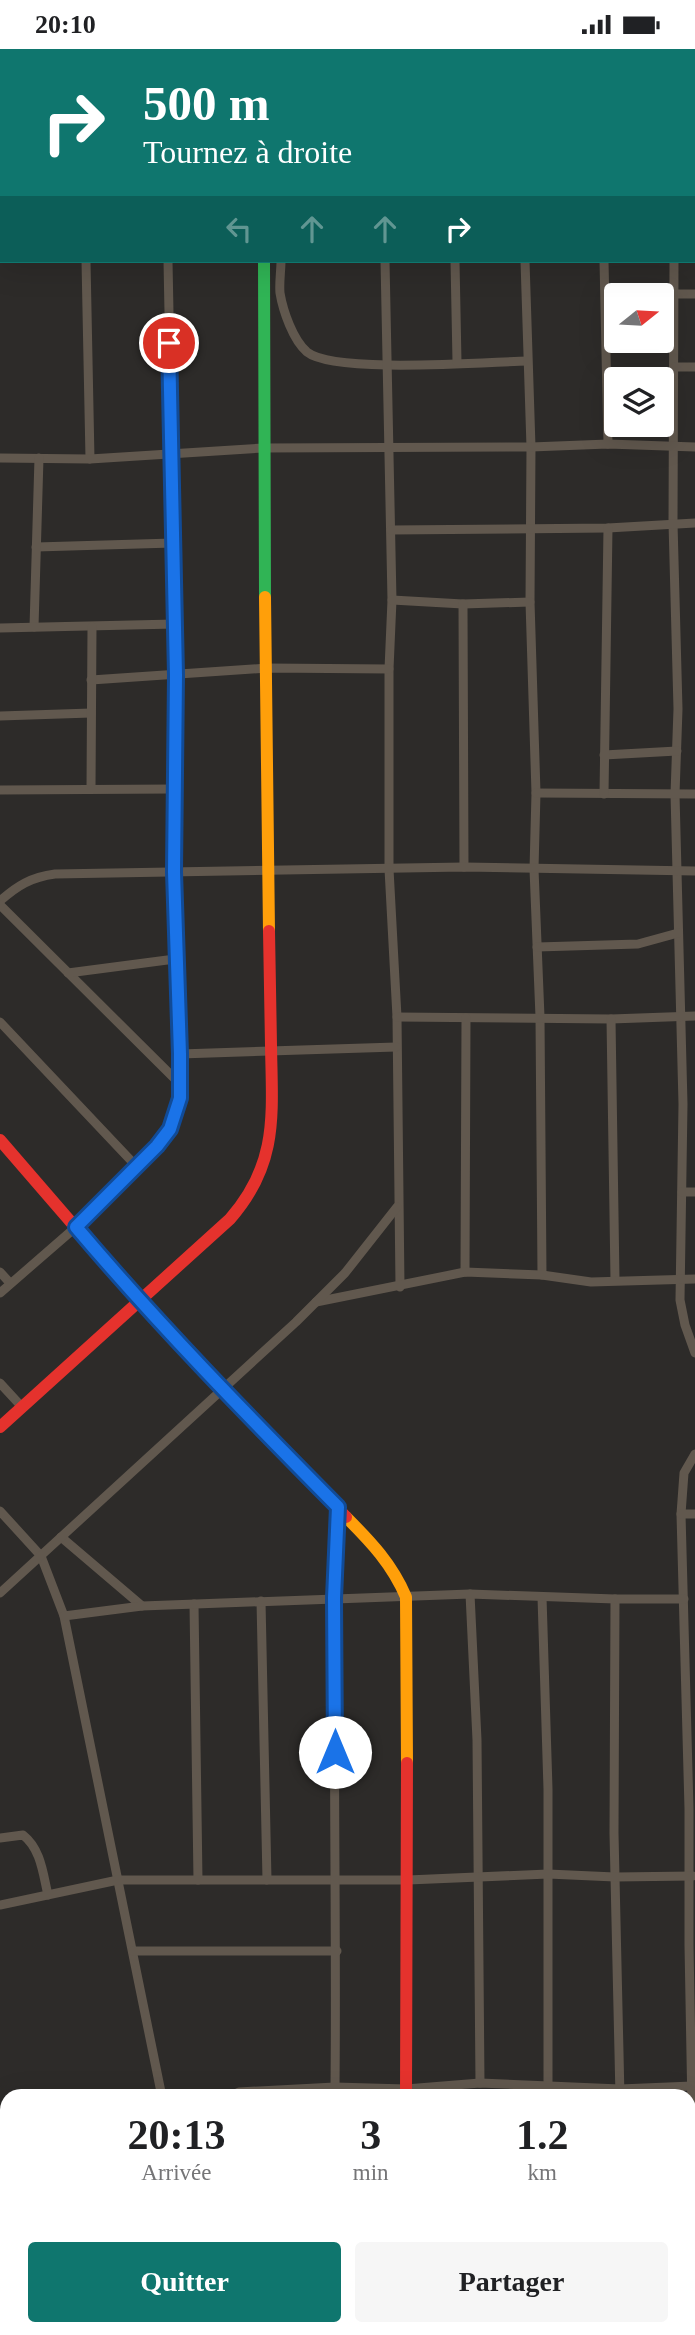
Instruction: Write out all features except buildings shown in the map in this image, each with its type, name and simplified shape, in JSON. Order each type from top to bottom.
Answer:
[{"type":"street","points":[[86,263],[90,459]]},
{"type":"street","points":[[0,1293],[76,1227],[138,1168],[170,1129],[177,1111],[180,1054],[174,872],[176,675],[168,263]]},
{"type":"street","points":[[0,1427],[230,1219],[255,1189],[263,1171],[272,1129],[263,448],[264,263]]},
{"type":"street","points":[[281,263],[280,292],[293,331],[306,351],[321,358],[346,364],[387,365],[527,361]]},
{"type":"street","points":[[385,263],[392,600],[389,669],[389,869],[397,1017],[400,1287]]},
{"type":"street","points":[[455,263],[457,362]]},
{"type":"street","points":[[525,263],[531,447],[530,602],[536,793],[534,869],[540,1017],[542,1275]]},
{"type":"street","points":[[604,263],[608,444]]},
{"type":"street","points":[[674,263],[673,523],[683,1104],[681,1279],[682,1311],[695,1353]]},
{"type":"street","points":[[675,294],[695,294]]},
{"type":"street","points":[[675,367],[695,367]]},
{"type":"street","points":[[0,458],[90,459],[263,448],[531,447],[608,444],[695,447]]},
{"type":"street","points":[[34,627],[39,458]]},
{"type":"street","points":[[391,530],[608,528],[695,523]]},
{"type":"street","points":[[604,794],[608,528]]},
{"type":"street","points":[[36,547],[173,543]]},
{"type":"street","points":[[392,600],[463,604],[530,602]]},
{"type":"street","points":[[463,604],[464,867]]},
{"type":"street","points":[[0,628],[174,624]]},
{"type":"street","points":[[91,789],[92,627]]},
{"type":"street","points":[[90,680],[267,668],[389,669]]},
{"type":"street","points":[[0,716],[91,713]]},
{"type":"street","points":[[604,755],[677,751]]},
{"type":"street","points":[[0,790],[174,789]]},
{"type":"street","points":[[536,793],[695,795]]},
{"type":"street","points":[[180,1084],[0,903],[18,885],[39,876],[269,870],[464,867],[695,871]]},
{"type":"street","points":[[537,947],[638,944],[678,933]]},
{"type":"street","points":[[68,973],[175,959]]},
{"type":"street","points":[[397,1017],[611,1019],[695,1016]]},
{"type":"street","points":[[465,1272],[466,1018]]},
{"type":"street","points":[[611,1019],[615,1280]]},
{"type":"street","points":[[0,1022],[138,1168]]},
{"type":"street","points":[[180,1054],[396,1047]]},
{"type":"street","points":[[683,1104],[695,1103]]},
{"type":"street","points":[[0,1140],[140,1301],[222,1390],[382,1553],[397,1576],[406,1597],[406,2089]]},
{"type":"street","points":[[682,1192],[695,1192]]},
{"type":"street","points":[[0,1593],[316,1302],[345,1273],[398,1206]]},
{"type":"street","points":[[0,1272],[10,1283]]},
{"type":"street","points":[[316,1302],[465,1272],[542,1275],[573,1281],[695,1279]]},
{"type":"street","points":[[0,1383],[22,1407]]},
{"type":"street","points":[[692,2089],[690,1672],[681,1514],[684,1473],[695,1454]]},
{"type":"street","points":[[335,2087],[337,1951],[334,1598],[338,1507]]},
{"type":"street","points":[[0,1511],[41,1556],[64,1616],[160,2089]]},
{"type":"street","points":[[681,1514],[695,1514]]},
{"type":"street","points":[[61,1537],[142,1606]]},
{"type":"street","points":[[64,1616],[142,1606],[470,1594],[684,1599]]},
{"type":"street","points":[[470,1594],[477,1740],[480,2083]]},
{"type":"street","points":[[542,1597],[548,1874],[548,2085]]},
{"type":"street","points":[[615,1599],[615,1877],[620,2089]]},
{"type":"street","points":[[261,1601],[267,1880]]},
{"type":"street","points":[[194,1604],[198,1881]]},
{"type":"street","points":[[0,1838],[23,1835],[36,1848],[48,1895]]},
{"type":"street","points":[[0,1905],[118,1881],[408,1880],[548,1874],[692,1876]]},
{"type":"street","points":[[133,1951],[337,1951]]},
{"type":"street","points":[[436,2089],[480,2083],[584,2089]]},
{"type":"street","points":[[661,2089],[692,2086]]},
{"type":"street","points":[[297,2089],[359,2089]]},
{"type":"traffic: fast","points":[[264,263],[265,597]]},
{"type":"traffic: slow","points":[[265,597],[269,931]]},
{"type":"traffic: slow","points":[[346,1517],[380,1554],[406,1597],[407,1763]]},
{"type":"traffic: jam","points":[[0,1427],[230,1219],[257,1178],[265,1158],[271,1116],[269,931]]},
{"type":"traffic: jam","points":[[0,1140],[140,1302],[346,1517]]},
{"type":"traffic: jam","points":[[406,2089],[407,1763]]},
{"type":"route","points":[[169,343],[176,675],[175,959],[180,1098],[170,1129],[157,1146],[138,1168],[76,1227],[222,1390],[338,1507],[334,1598],[335,1752]]}]
